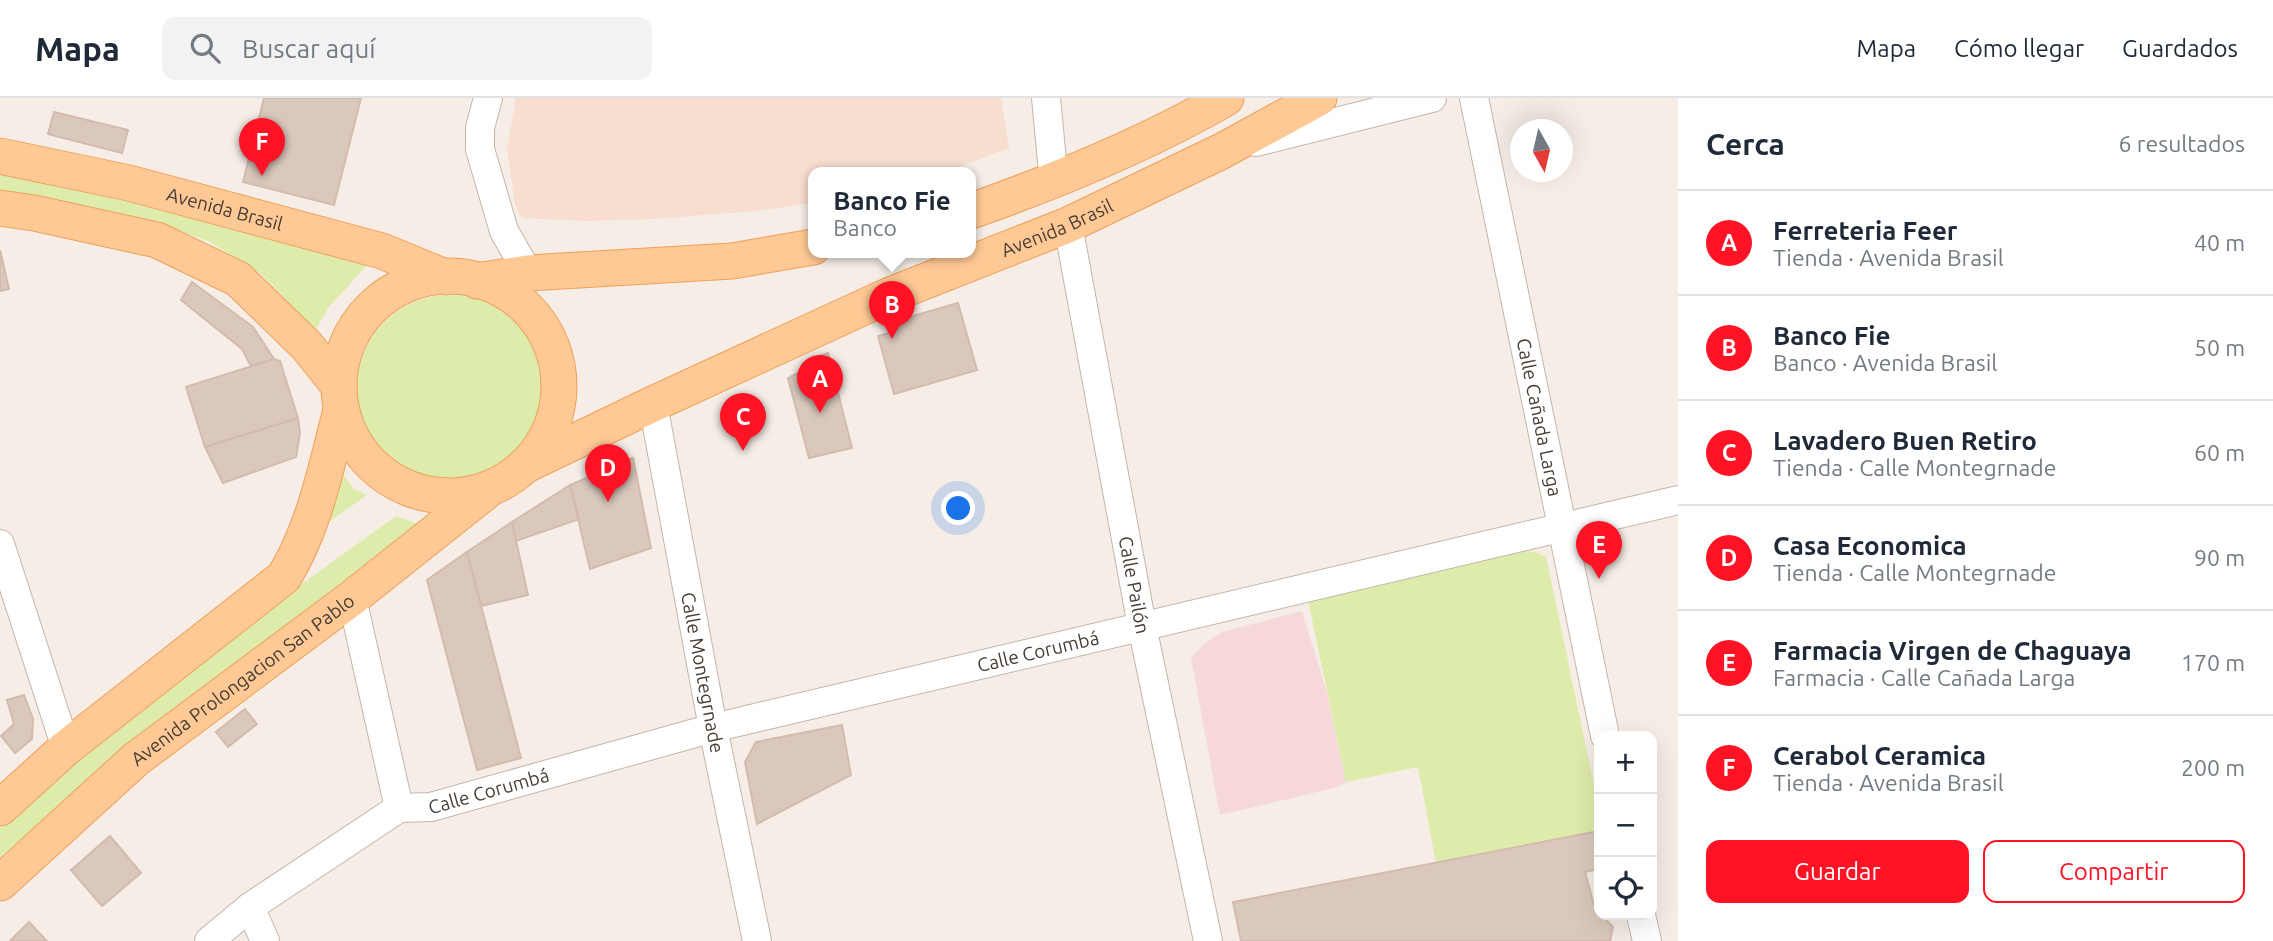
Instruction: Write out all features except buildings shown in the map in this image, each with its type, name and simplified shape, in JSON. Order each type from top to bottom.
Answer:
[{"type":"main road","points":[[976,209],[1054,182],[1171,130],[1226,98]]},
{"type":"main road","name":"Avenida Brasil","points":[[524,466],[890,295],[1068,225],[1223,150],[1319,98]]},
{"type":"main road","name":"Avenida Brasil","points":[[0,156],[129,183],[382,251],[461,279]]},
{"type":"main road","points":[[0,208],[157,240],[238,279],[307,346],[340,398],[350,434],[363,456],[382,473],[404,486],[441,496],[467,494],[492,487],[524,466],[546,437],[555,414],[559,390],[554,354],[537,321],[520,303],[500,289],[461,279]]},
{"type":"main road","points":[[0,808],[66,748],[284,577],[300,551],[314,513],[340,398],[346,348],[358,325],[375,306],[407,285],[528,273],[732,261],[808,248]]},
{"type":"main road","name":"Avenida Prolongacion San Pablo","points":[[0,883],[136,759],[352,598],[492,487]]},
{"type":"street","points":[[488,98],[480,128],[480,149],[504,231],[528,273]]},
{"type":"street","points":[[1046,98],[1054,182]]},
{"type":"street","points":[[1223,150],[1432,98]]},
{"type":"street","name":"Calle Cañada Larga","points":[[1474,98],[1604,731]]},
{"type":"street","name":"Calle Pailón","points":[[1068,225],[1142,626],[1208,941]]},
{"type":"street","name":"Calle Montegrnade","points":[[653,404],[713,727],[757,941]]},
{"type":"street","name":"Calle Corumbá","points":[[209,941],[250,906],[399,808],[431,807],[713,727],[1678,500]]},
{"type":"street","points":[[0,544],[66,748]]},
{"type":"street","name":"Calle Corumbá","points":[[352,598],[399,808]]},
{"type":"street","points":[[250,906],[265,941]]},
{"type":"street","points":[[1642,920],[1647,941]]},
{"type":"shaded area","points":[[516,98],[1001,98],[1009,148],[959,167],[808,167],[808,204],[757,211],[586,221],[522,218],[515,204],[507,149]]},
{"type":"shaded area","points":[[1302,611],[1327,693],[1346,782],[1338,787],[1220,815],[1191,658],[1204,644],[1222,632]]},
{"type":"green space","points":[[0,174],[80,185],[370,262],[328,308],[313,335],[286,299],[260,273],[208,241],[165,226],[0,194]]},
{"type":"green space","points":[[450,295],[486,302],[516,322],[536,352],[543,388],[536,424],[516,454],[486,474],[450,481],[414,474],[384,454],[364,424],[357,388],[364,352],[384,322],[414,302]]},
{"type":"green space","points":[[341,471],[354,489],[367,495],[329,522]]},
{"type":"green space","points":[[396,516],[423,526],[140,737],[0,857],[0,827],[91,745],[281,599]]},
{"type":"green space","points":[[1514,550],[1536,552],[1546,557],[1594,785],[1594,832],[1436,863],[1418,767],[1346,782],[1308,600]]},
{"type":"place","name":"Cerabol Ceramica","points":[[262,176]]},
{"type":"place","name":"Banco Fie","points":[[892,339]]},
{"type":"place","name":"Ferreteria Feer","points":[[820,413]]},
{"type":"place","name":"Lavadero Buen Retiro","points":[[743,451]]},
{"type":"place","name":"Casa Economica","points":[[608,502]]},
{"type":"place","name":"Farmacia Virgen de Chaguaya","points":[[1599,579]]}]
